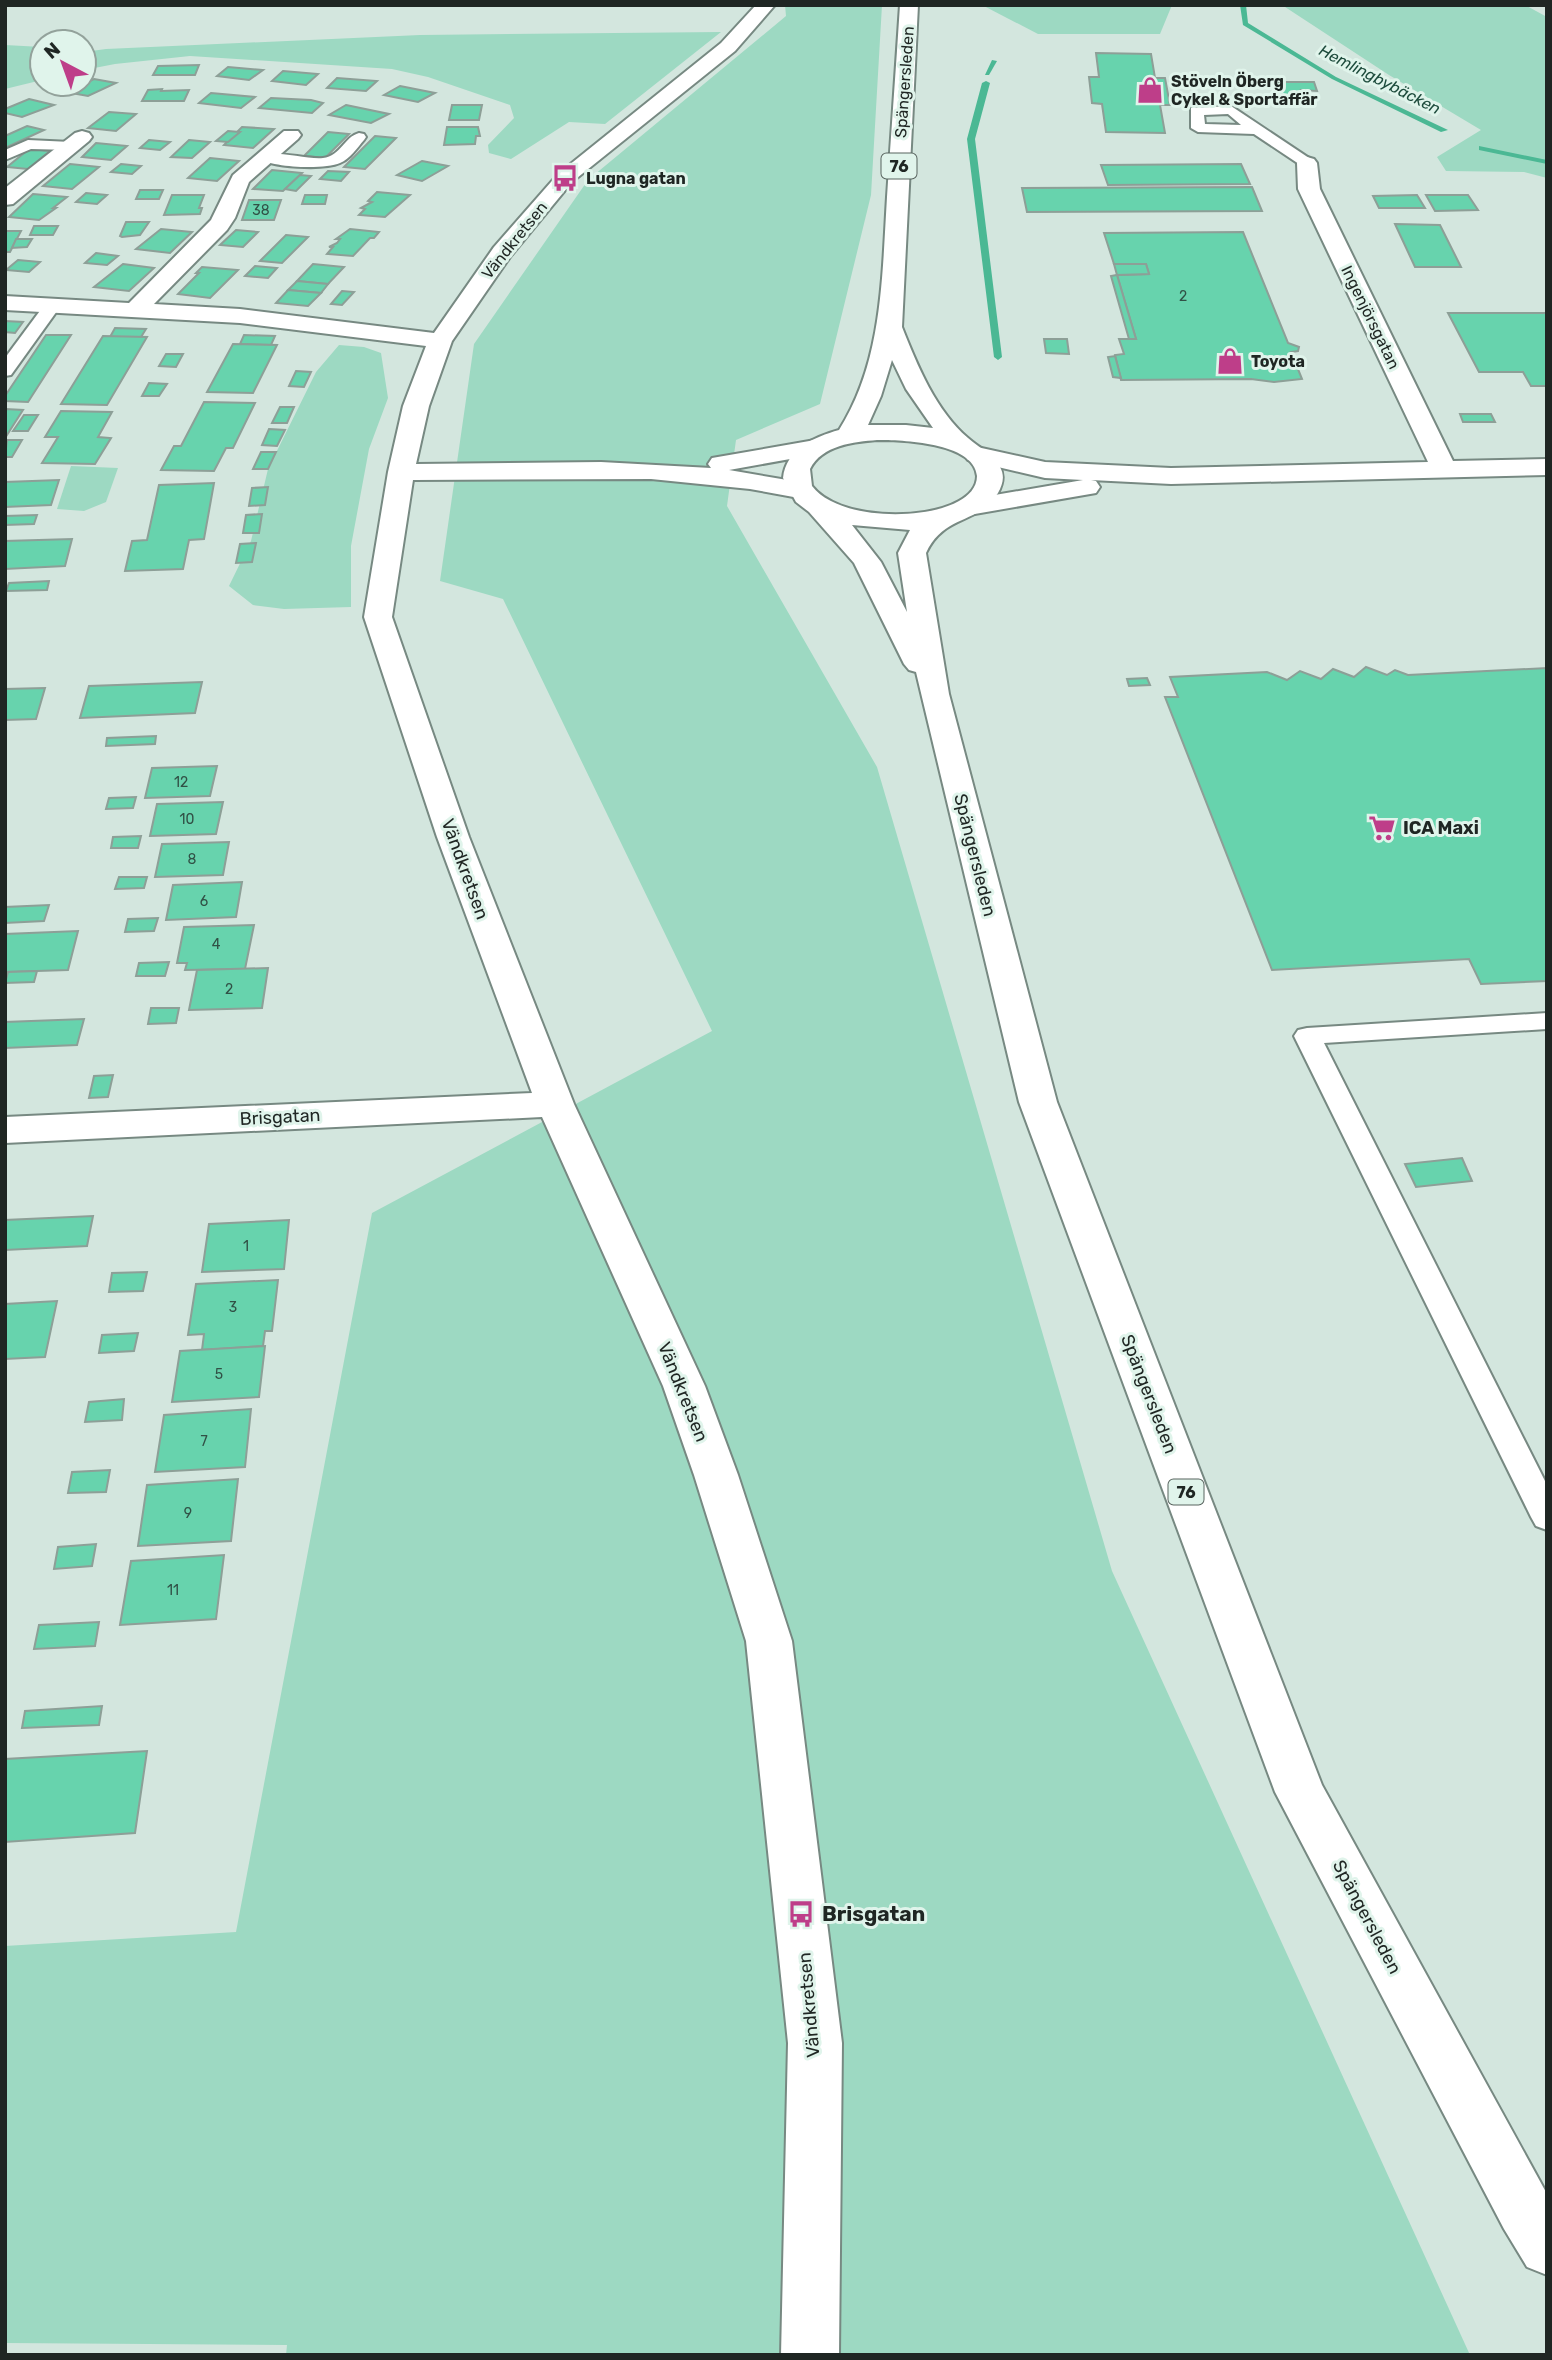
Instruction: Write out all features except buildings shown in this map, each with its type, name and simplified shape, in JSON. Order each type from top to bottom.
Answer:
[{"type":"street","name":"Vändkretsen","points":[[766,5],[728,47],[565,178],[502,252],[440,341],[416,407],[401,472],[378,617],[453,837],[555,1104],[684,1386],[716,1475],[769,1642],[815,2043],[810,2355]]},
{"type":"street","name":"Spängersleden","points":[[849,435],[870,399],[877,362],[890,327],[909,5]]},
{"type":"street","points":[[136,309],[219,225],[240,179],[291,135]]},
{"type":"street","points":[[5,199],[76,141]]},
{"type":"street","name":"Ingenjörsgatan","points":[[1307,163],[1309,189],[1444,469]]},
{"type":"street","points":[[5,303],[240,316],[440,341]]},
{"type":"street","name":"Spängersleden","points":[[890,327],[903,362],[929,410],[988,468],[990,482],[984,495],[920,534],[912,554],[934,694],[1038,1102],[1300,1792],[1547,2247]]},
{"type":"street","points":[[676,471],[815,447],[849,435],[906,432],[1045,470],[1171,476],[1547,467]]},
{"type":"street","points":[[808,497],[794,475],[800,460],[815,447]]},
{"type":"street","points":[[401,472],[676,471],[755,480],[808,497],[845,516],[877,522],[912,522],[957,511],[1171,476]]},
{"type":"street","name":"Spängersleden","points":[[808,497],[848,537],[867,562],[934,694]]},
{"type":"street","name":"Brisgatan","points":[[5,1130],[555,1104]]},
{"type":"lane","points":[[1258,130],[1307,163]]},
{"type":"lane","points":[[265,157],[320,163],[331,161],[339,159],[359,137]]},
{"type":"lane","points":[[5,156],[28,144],[76,141]]},
{"type":"lane","points":[[5,371],[54,304]]},
{"type":"lane","points":[[5,340],[26,341]]},
{"type":"lane","points":[[1547,1021],[1307,1037],[1547,1517]]},
{"type":"green space","points":[[785,5],[882,5],[871,195],[820,404],[736,440],[727,506],[877,767],[1112,1571],[1470,2355],[286,2355],[287,2345],[5,2343],[5,1946],[236,1932],[372,1213],[712,1031],[503,599],[440,581],[474,344],[588,180],[786,16]]},
{"type":"green space","points":[[982,5],[1172,5],[1160,34],[1038,34]]},
{"type":"green space","points":[[1282,5],[1525,5],[1547,17],[1547,178],[1524,172],[1446,171],[1437,157],[1481,130],[1389,75]]},
{"type":"green space","points":[[721,32],[605,124],[569,122],[511,159],[489,153],[488,145],[514,118],[510,105],[428,77],[392,69],[190,56],[98,67],[98,50],[106,49],[420,35]]},
{"type":"green space","points":[[5,45],[28,46],[28,83],[5,89]]},
{"type":"green space","points":[[339,345],[364,347],[381,353],[388,398],[369,449],[351,546],[351,607],[284,609],[253,605],[229,586],[251,541],[268,469],[316,372]]},
{"type":"green space","points":[[71,466],[118,468],[106,502],[84,511],[57,509]]},
{"type":"waterway","name":"Hemlingbybäcken","points":[[1243,5],[1245,24],[1334,78],[1444,130]]},
{"type":"waterway","points":[[987,74],[994,61]]},
{"type":"waterway","points":[[986,83],[971,139],[998,357]]},
{"type":"waterway","name":"Hemlingbybäcken","points":[[1482,148],[1547,162]]},
{"type":"place","name":"Stöveln Öberg Cykel & Sportaffär","points":[[1150,90]]},
{"type":"place","name":"Lugna gatan","points":[[565,178]]},
{"type":"place","name":"Toyota","points":[[1230,361]]},
{"type":"place","name":"ICA Maxi","points":[[1382,828]]},
{"type":"place","name":"Brisgatan","points":[[801,1914]]}]
